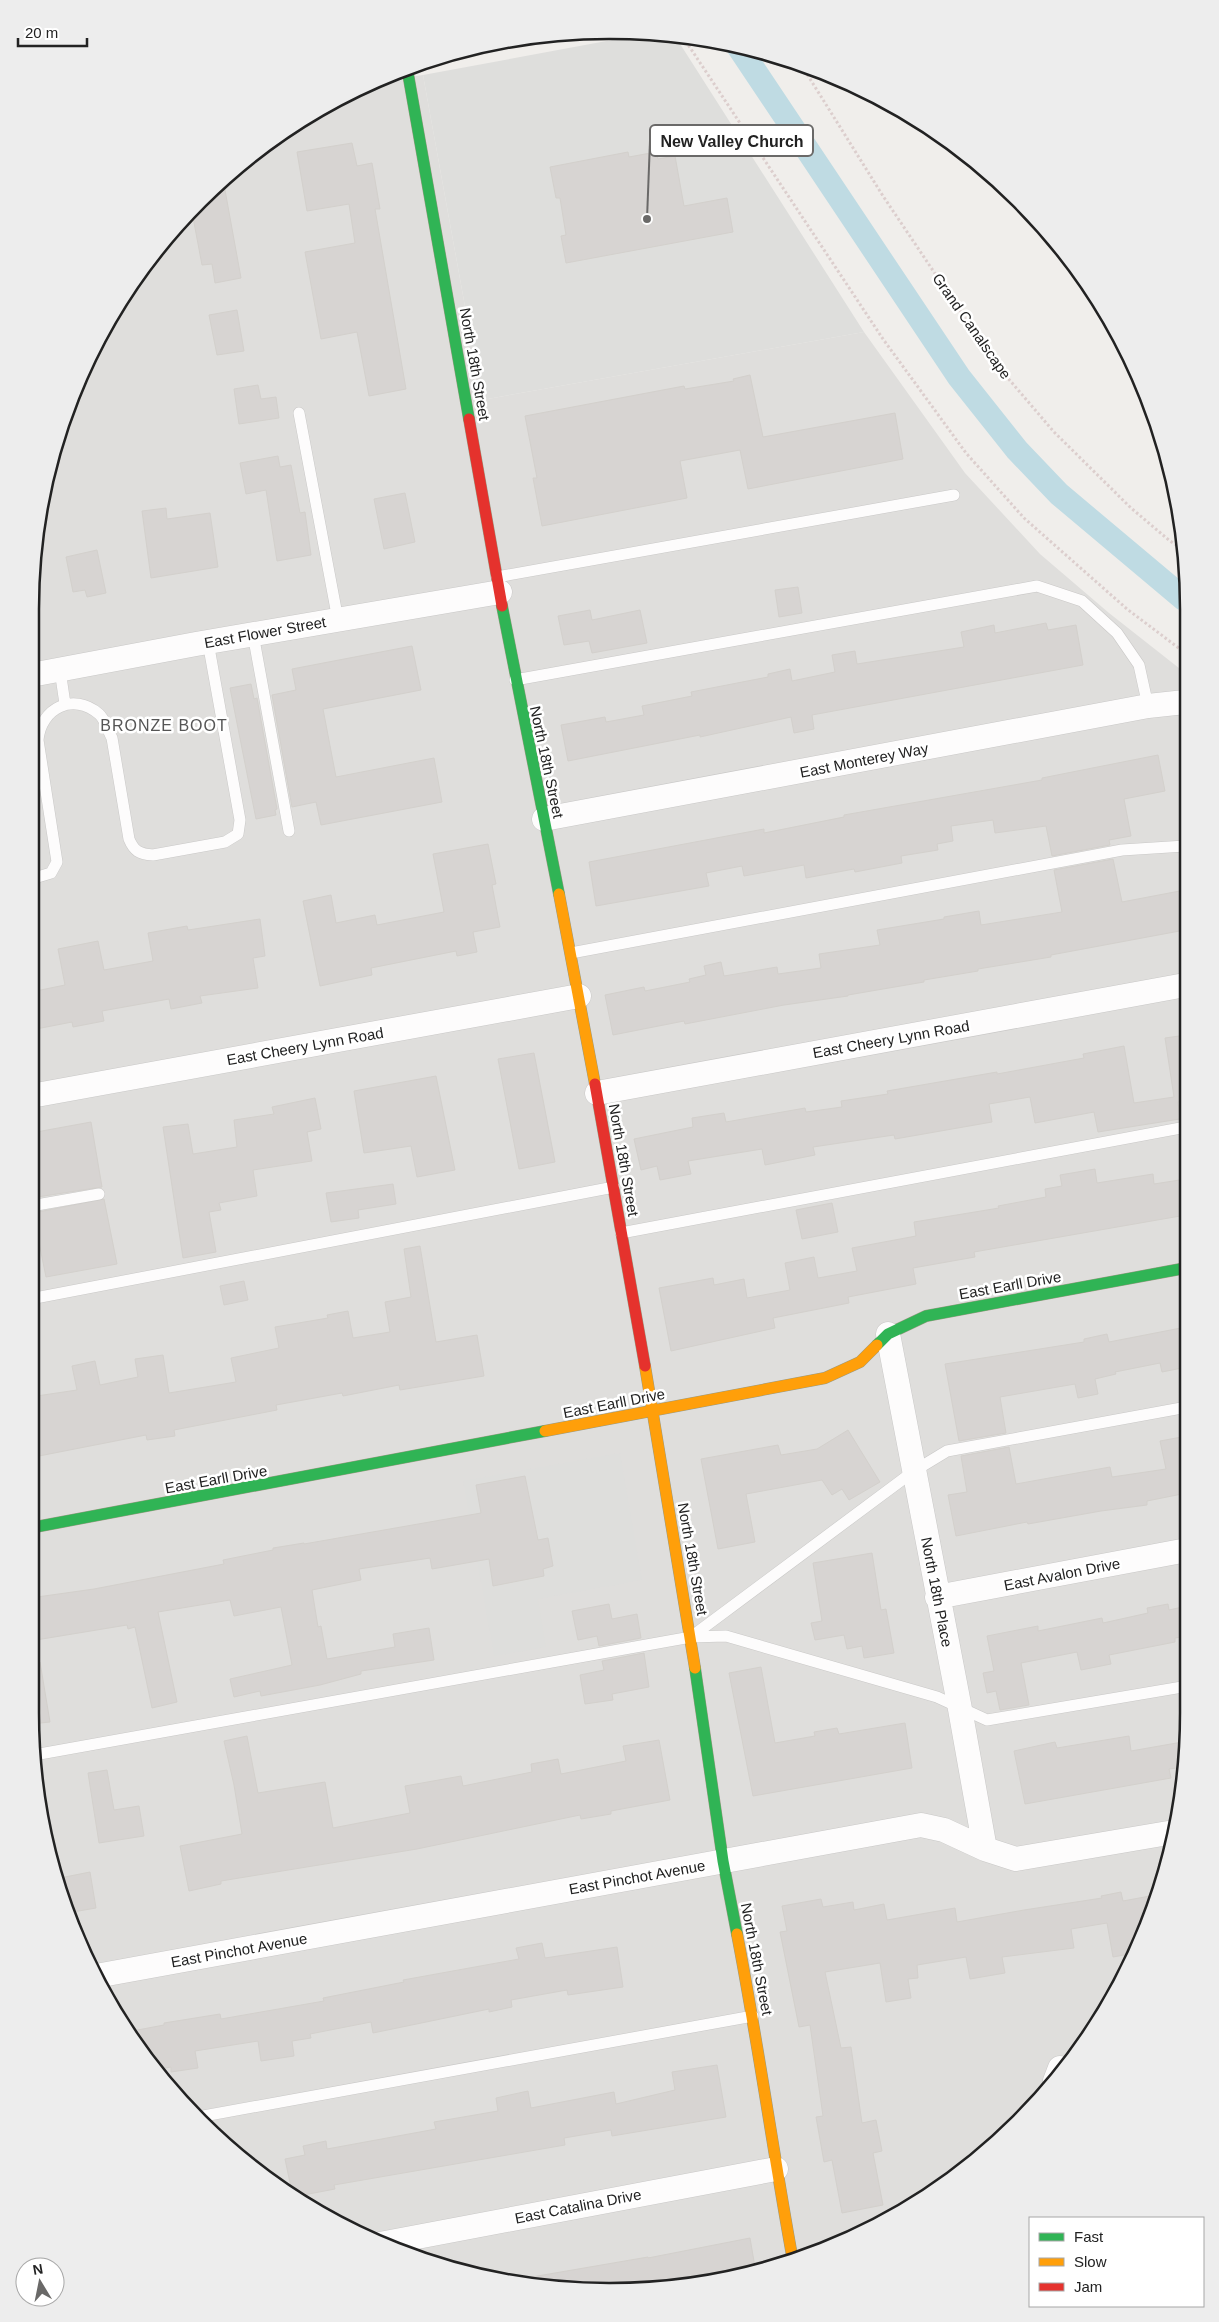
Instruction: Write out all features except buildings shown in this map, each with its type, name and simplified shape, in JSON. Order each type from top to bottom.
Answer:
[{"type":"street","name":"North 18th Street","points":[[407,76],[515,680],[571,953],[614,1187],[691,1637],[723,1861],[753,2016],[776,2169],[792,2253]]},
{"type":"street","name":"East Flower Street","points":[[39,674],[338,620],[498,584]]},
{"type":"street","name":"East Monterey Way","points":[[544,819],[1148,706],[1180,702]]},
{"type":"street","name":"East Cheery Lynn Road","points":[[597,1093],[1180,986]]},
{"type":"street","name":"East Cheery Lynn Road","points":[[39,1095],[579,996]]},
{"type":"street","name":"East Earll Drive","points":[[39,1526],[825,1378],[860,1362],[888,1334],[926,1316],[1180,1269]]},
{"type":"street","name":"North 18th Place","points":[[888,1334],[985,1849]]},
{"type":"street","name":"East Avalon Drive","points":[[938,1597],[1180,1551]]},
{"type":"street","name":"East Pinchot Avenue","points":[[103,1975],[921,1825],[944,1830],[985,1849],[1016,1859],[1167,1833]]},
{"type":"street","name":"East Catalina Drive","points":[[394,2241],[776,2169]]},
{"type":"lane","points":[[299,413],[338,620]]},
{"type":"lane","points":[[498,584],[954,495]]},
{"type":"lane","points":[[515,680],[1036,586],[1082,600],[1117,633],[1139,665],[1148,706]]},
{"type":"lane","points":[[253,634],[289,830]]},
{"type":"lane","points":[[39,728],[44,718],[53,710],[65,704],[90,708],[100,714],[112,738],[129,839],[133,849],[142,854],[153,855],[225,842],[238,834],[240,820],[208,642]]},
{"type":"lane","points":[[60,670],[65,704]]},
{"type":"lane","points":[[39,746],[57,862],[51,873],[39,877]]},
{"type":"lane","points":[[571,953],[1122,850],[1180,846]]},
{"type":"lane","points":[[621,1233],[1180,1128]]},
{"type":"lane","points":[[39,1297],[614,1187]]},
{"type":"lane","points":[[39,1204],[98,1194]]},
{"type":"lane","points":[[691,1637],[914,1471],[947,1451],[1180,1408]]},
{"type":"lane","points":[[40,1754],[691,1637],[726,1636],[937,1697],[987,1720],[1180,1687]]},
{"type":"lane","points":[[206,2116],[753,2016]]},
{"type":"path","points":[[688,45],[884,340],[966,454],[1024,518],[1127,608],[1180,649]]},
{"type":"path","name":"Grand Canalscape","points":[[807,74],[883,196],[995,363],[1054,432],[1131,508],[1176,545]]},
{"type":"shaded area","points":[[616,39],[680,44],[864,332],[482,400],[423,75]]},
{"type":"shaded area","points":[[423,75],[482,400],[864,332],[965,473],[1040,554],[1109,613],[1180,669],[1180,1712],[1179,1750],[1169,1824],[1150,1896],[1137,1931],[1121,1965],[1104,1998],[1084,2030],[1039,2089],[986,2142],[927,2187],[895,2207],[828,2240],[757,2264],[684,2278],[647,2282],[572,2282],[498,2272],[462,2264],[391,2240],[357,2224],[324,2207],[262,2165],[233,2142],[180,2089],[135,2030],[115,1998],[82,1931],[69,1896],[58,1860],[44,1787],[40,1750],[39,1712],[39,610],[40,572],[50,498],[69,426],[82,391],[98,357],[115,324],[135,292],[180,233],[233,180],[292,135],[324,115],[401,78]]},
{"type":"shaded area","points":[[620,1453],[642,1580],[538,1599],[546,1647],[494,1656],[463,1481]]},
{"type":"waterway","points":[[744,55],[959,377],[1017,450],[1059,494],[1180,595]]},
{"type":"traffic: fast","points":[[408,76],[469,419]]},
{"type":"traffic: fast","points":[[502,606],[559,894]]},
{"type":"traffic: fast","points":[[877,1345],[888,1334],[926,1316],[1180,1269]]},
{"type":"traffic: fast","points":[[39,1526],[545,1431]]},
{"type":"traffic: fast","points":[[695,1668],[723,1861],[737,1934]]},
{"type":"traffic: slow","points":[[559,894],[595,1084]]},
{"type":"traffic: slow","points":[[545,1431],[825,1378],[860,1362],[877,1345]]},
{"type":"traffic: slow","points":[[645,1366],[695,1668]]},
{"type":"traffic: slow","points":[[737,1934],[792,2253]]},
{"type":"traffic: jam","points":[[469,419],[502,606]]},
{"type":"traffic: jam","points":[[595,1084],[645,1366]]},
{"type":"place","name":"New Valley Church","points":[[647,219]]},
{"type":"district","name":"BRONZE BOOT","points":[[164,725]]}]
